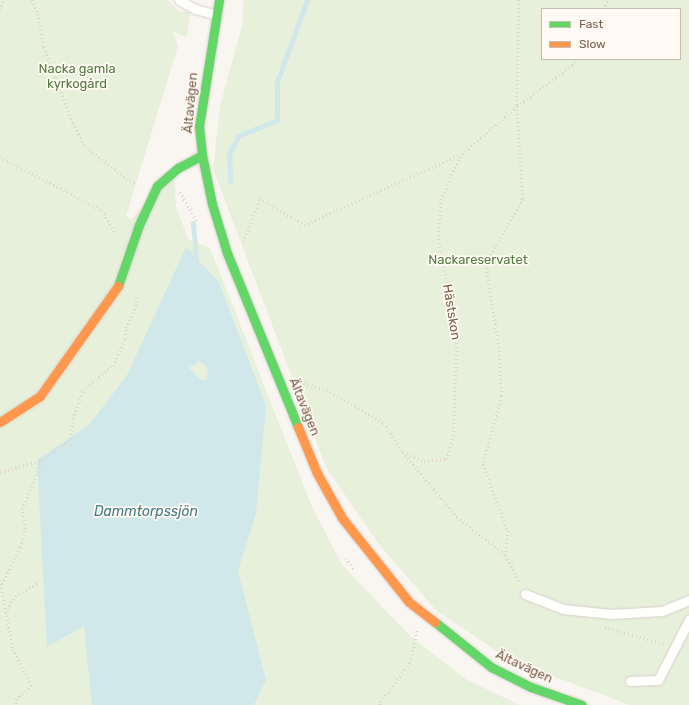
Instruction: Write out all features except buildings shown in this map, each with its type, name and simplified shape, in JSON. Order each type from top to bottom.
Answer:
[{"type":"main road","name":"Ältavägen","points":[[219,0],[199,126],[202,155],[212,204],[227,253],[317,473],[342,518],[377,565],[410,602],[492,667],[531,687],[582,705]]},
{"type":"main road","points":[[0,422],[40,396],[118,284],[139,224],[156,186],[178,168],[202,155]]},
{"type":"lane","points":[[179,0],[195,9],[217,15]]},
{"type":"lane","points":[[525,594],[563,609],[611,614],[662,611],[689,600]]},
{"type":"lane","points":[[630,681],[658,680],[689,620]]},
{"type":"path","points":[[0,10],[3,0]]},
{"type":"path","points":[[32,0],[38,14],[44,47],[73,123],[86,147],[130,181],[156,186]]},
{"type":"path","points":[[506,555],[508,531],[483,464],[502,396],[498,347],[486,264],[523,199],[517,106],[518,0]]},
{"type":"path","name":"Hästskon","points":[[403,452],[424,461],[446,459],[453,436],[457,334],[438,240],[441,200],[462,154],[517,106],[572,65],[575,60]]},
{"type":"path","points":[[227,253],[240,250],[260,198],[304,225],[462,154]]},
{"type":"path","points":[[0,157],[102,210],[117,236]]},
{"type":"path","points":[[0,472],[42,460],[70,439],[74,415],[83,390],[113,366],[125,339],[126,328],[136,306],[136,292]]},
{"type":"path","points":[[296,380],[327,390],[384,423],[403,452],[457,517],[506,555],[525,594]]},
{"type":"path","points":[[2,584],[20,548],[25,529],[22,509],[42,460]]},
{"type":"path","points":[[0,580],[2,584],[5,614],[13,649],[32,686],[17,698],[16,705]]},
{"type":"path","points":[[5,614],[15,596],[38,583]]},
{"type":"path","points":[[380,705],[380,702],[410,663],[417,631]]},
{"type":"green space","name":"Nacka gamla kyrkogård","points":[[0,0],[168,0],[180,12],[190,12],[187,37],[173,32],[178,46],[126,216],[131,220],[174,166],[176,208],[189,240],[210,248],[312,507],[342,565],[410,636],[467,680],[520,705],[0,705]]},
{"type":"green space","name":"Nackareservatet","points":[[244,0],[689,0],[689,705],[630,705],[510,660],[436,610],[377,542],[326,467],[213,169],[220,106],[242,26]]},
{"type":"water","name":"Dammtorpssjön","points":[[186,247],[219,282],[266,406],[256,513],[238,571],[266,680],[254,705],[92,705],[84,626],[47,647],[37,460],[89,425],[127,375]],"holes":[[[199,361],[208,368],[207,379],[202,381],[189,368]]]},
{"type":"waterway","points":[[230,181],[229,154],[238,136],[277,120],[277,82],[307,0]]},
{"type":"waterway","points":[[193,223],[196,257]]},
{"type":"traffic: fast","points":[[219,0],[199,126],[202,155],[212,204],[227,253],[298,427]]},
{"type":"traffic: fast","points":[[118,286],[139,225],[157,186],[178,168],[202,155]]},
{"type":"traffic: fast","points":[[435,622],[491,667],[531,687],[582,705]]},
{"type":"traffic: slow","points":[[0,422],[40,396],[118,286]]},
{"type":"traffic: slow","points":[[298,427],[317,473],[342,518],[409,602],[435,622]]}]
